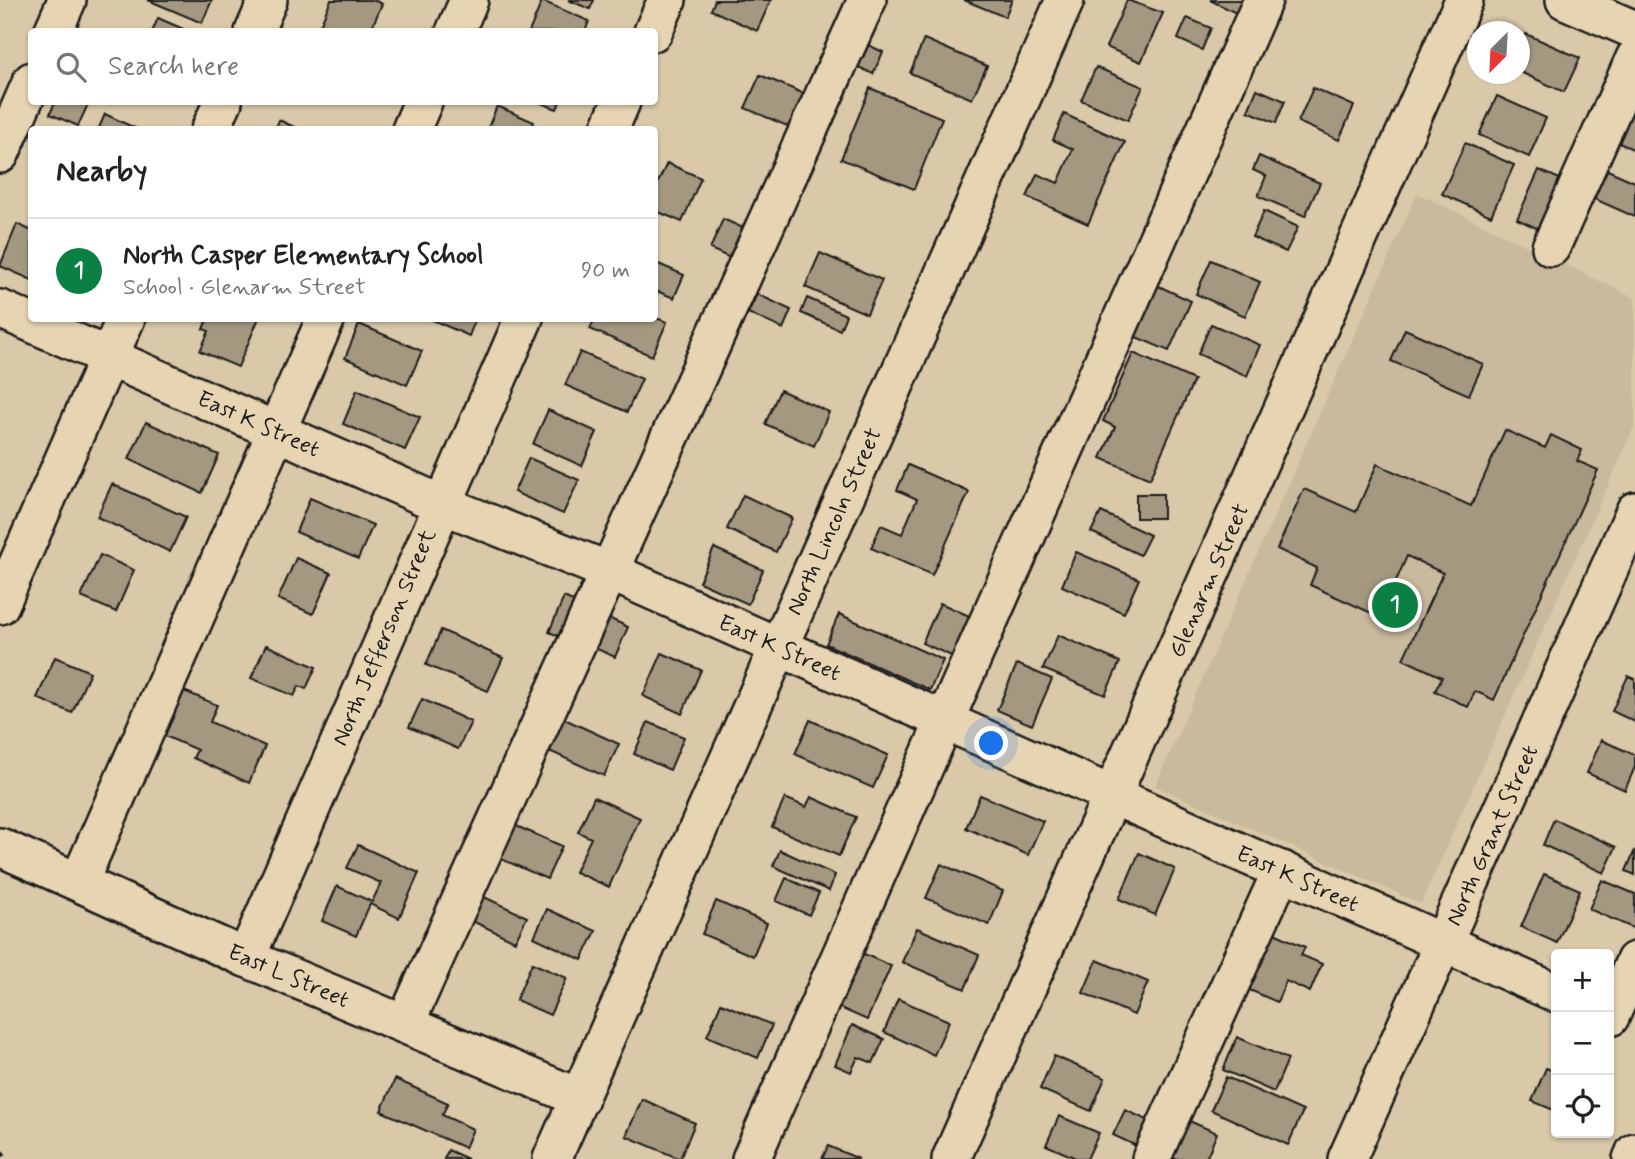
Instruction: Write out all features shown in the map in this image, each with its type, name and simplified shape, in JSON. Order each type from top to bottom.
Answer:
[{"type":"street","points":[[55,28],[67,0]]},
{"type":"street","points":[[256,28],[268,0]]},
{"type":"street","points":[[457,28],[469,0]]},
{"type":"street","points":[[655,28],[667,0]]},
{"type":"street","points":[[405,1024],[867,0]]},
{"type":"street","name":"North Lincoln Street","points":[[552,1159],[1065,0]]},
{"type":"street","points":[[751,1159],[1263,0]]},
{"type":"street","name":"Glenarm Street","points":[[951,1159],[1464,0]]},
{"type":"street","points":[[1565,0],[1635,30]]},
{"type":"street","points":[[1551,247],[1635,58]]},
{"type":"street","points":[[0,154],[28,90]]},
{"type":"street","points":[[212,126],[222,105]]},
{"type":"street","points":[[413,126],[422,105]]},
{"type":"street","points":[[611,126],[620,105]]},
{"type":"street","name":"East K Street","points":[[0,309],[28,321]]},
{"type":"street","name":"East K Street","points":[[30,322],[441,504],[611,572],[1551,991]]},
{"type":"street","points":[[0,606],[124,322]]},
{"type":"street","points":[[79,882],[324,322]]},
{"type":"street","name":"North Jefferson Street","points":[[246,958],[522,322]]},
{"type":"street","name":"North Grant Street","points":[[1347,1159],[1635,512]]},
{"type":"street","name":"East L Street","points":[[0,846],[246,958],[580,1098]]},
{"type":"street","points":[[1151,1159],[1282,870]]},
{"type":"street","points":[[1618,1020],[1635,961]]},
{"type":"street","points":[[1632,1159],[1635,1152]]},
{"type":"path","points":[[0,1151],[9,1159]]},
{"type":"shaded area","points":[[1417,193],[1635,298],[1635,425],[1421,904],[1155,786]]},
{"type":"building","points":[[148,0],[212,0],[202,23]]},
{"type":"building","points":[[331,0],[374,0],[382,4],[372,28],[319,28]]},
{"type":"building","points":[[568,0],[594,0],[590,9]]},
{"type":"building","points":[[715,0],[771,0],[757,31],[711,10]]},
{"type":"building","points":[[964,0],[1012,0],[1005,17]]},
{"type":"building","points":[[1127,0],[1163,13],[1141,62],[1106,47]]},
{"type":"building","points":[[1210,0],[1249,0],[1242,16]]},
{"type":"building","points":[[542,1],[589,21],[586,28],[531,28]]},
{"type":"building","points":[[158,18],[181,28],[154,28]]},
{"type":"building","points":[[1187,18],[1211,28],[1202,50],[1178,39]]},
{"type":"building","points":[[1530,36],[1580,58],[1564,92],[1530,77]]},
{"type":"building","points":[[924,39],[987,66],[972,99],[910,73]]},
{"type":"building","points":[[858,40],[883,52],[873,74],[848,62]]},
{"type":"building","points":[[1096,67],[1143,87],[1128,120],[1081,100]]},
{"type":"building","points":[[760,75],[807,95],[792,128],[745,108]]},
{"type":"building","points":[[870,88],[942,118],[914,189],[841,159]]},
{"type":"building","points":[[1313,88],[1354,106],[1339,140],[1298,122]]},
{"type":"building","points":[[1257,89],[1285,101],[1276,123],[1248,111]]},
{"type":"building","points":[[1635,89],[1635,150],[1612,140]]},
{"type":"building","points":[[1497,96],[1546,118],[1529,157],[1479,135]]},
{"type":"building","points":[[54,105],[88,105],[78,126],[50,114]]},
{"type":"building","points":[[497,106],[534,122],[532,126],[489,126]]},
{"type":"building","points":[[105,114],[130,126],[100,126]]},
{"type":"building","points":[[1064,114],[1125,142],[1088,224],[1027,197],[1037,174],[1058,183],[1073,149],[1053,140]]},
{"type":"building","points":[[279,120],[292,126],[277,126]]},
{"type":"building","points":[[1465,143],[1514,165],[1491,216],[1442,194]]},
{"type":"building","points":[[1259,156],[1320,183],[1305,216],[1258,196],[1266,176],[1253,170]]},
{"type":"building","points":[[667,163],[701,178],[682,222],[658,212],[658,182]]},
{"type":"building","points":[[1603,168],[1635,182],[1635,217],[1590,197]]},
{"type":"building","points":[[1539,170],[1569,183],[1547,233],[1517,219]]},
{"type":"building","points":[[1264,211],[1298,227],[1286,252],[1252,237]]},
{"type":"building","points":[[723,219],[752,232],[739,262],[710,249]]},
{"type":"building","points":[[17,224],[28,229],[28,278],[0,266]]},
{"type":"building","points":[[820,253],[882,280],[867,314],[805,287]]},
{"type":"building","points":[[1211,260],[1260,282],[1245,316],[1196,294]]},
{"type":"building","points":[[658,264],[684,275],[674,298],[658,292]]},
{"type":"building","points":[[1152,283],[1191,301],[1169,351],[1129,334]]},
{"type":"building","points":[[757,294],[791,310],[783,329],[748,313]]},
{"type":"building","points":[[807,298],[846,315],[840,330],[801,313]]},
{"type":"building","points":[[658,319],[667,322],[652,356],[590,329],[593,322],[658,322]]},
{"type":"building","points":[[206,322],[257,322],[238,367],[200,351],[209,331],[203,329]]},
{"type":"building","points":[[437,322],[474,322],[469,336]]},
{"type":"building","points":[[359,324],[422,351],[407,385],[345,358]]},
{"type":"building","points":[[1211,324],[1260,345],[1247,376],[1198,354]]},
{"type":"building","points":[[1405,329],[1483,364],[1469,395],[1391,361]]},
{"type":"building","points":[[580,352],[642,379],[627,412],[565,385]]},
{"type":"building","points":[[1133,353],[1194,380],[1150,479],[1101,458],[1115,427],[1103,421]]},
{"type":"building","points":[[357,390],[420,417],[405,450],[343,424]]},
{"type":"building","points":[[780,390],[829,412],[814,446],[765,424]]},
{"type":"building","points":[[548,410],[597,432],[582,466],[533,444]]},
{"type":"building","points":[[146,422],[219,455],[202,493],[129,459]]},
{"type":"building","points":[[1505,430],[1545,448],[1551,435],[1582,450],[1577,461],[1598,470],[1494,700],[1475,691],[1468,707],[1435,691],[1442,677],[1403,659],[1443,573],[1407,556],[1380,617],[1310,585],[1317,568],[1277,549],[1304,489],[1356,512],[1377,464],[1471,506]]},
{"type":"building","points":[[529,458],[579,480],[563,514],[514,492]]},
{"type":"building","points":[[908,465],[969,492],[932,575],[871,548],[881,525],[902,534],[917,499],[897,490]]},
{"type":"building","points":[[112,484],[186,517],[170,552],[97,517]]},
{"type":"building","points":[[1136,494],[1163,494],[1163,518],[1136,518]]},
{"type":"building","points":[[743,495],[792,518],[776,552],[727,529]]},
{"type":"building","points":[[310,498],[373,525],[358,559],[296,532]]},
{"type":"building","points":[[1101,512],[1150,535],[1140,555],[1091,532]]},
{"type":"building","points":[[714,548],[763,570],[748,604],[699,582]]},
{"type":"building","points":[[1076,552],[1139,579],[1124,613],[1062,586]]},
{"type":"building","points":[[100,555],[134,570],[116,612],[81,597]]},
{"type":"building","points":[[296,558],[331,573],[313,614],[278,599]]},
{"type":"building","points":[[564,597],[583,606],[568,640],[549,632]]},
{"type":"building","points":[[940,603],[974,618],[956,658],[922,643]]},
{"type":"building","points":[[839,614],[943,660],[930,690],[826,644]]},
{"type":"building","points":[[604,616],[628,627],[615,657],[590,646]]},
{"type":"building","points":[[441,630],[503,658],[488,691],[426,665]]},
{"type":"building","points":[[1058,635],[1120,662],[1105,695],[1043,669]]},
{"type":"building","points":[[266,645],[316,667],[306,689],[299,686],[294,696],[251,678]]},
{"type":"building","points":[[662,653],[701,670],[682,714],[643,696]]},
{"type":"building","points":[[55,657],[90,672],[72,713],[37,698]]},
{"type":"building","points":[[1017,664],[1052,679],[1032,725],[997,710]]},
{"type":"building","points":[[1628,676],[1635,679],[1635,722],[1612,711]]},
{"type":"building","points":[[177,688],[217,705],[210,722],[265,746],[249,783],[193,758],[197,750],[158,733]]},
{"type":"building","points":[[422,699],[471,722],[458,749],[409,727]]},
{"type":"building","points":[[560,717],[619,744],[604,776],[545,749]]},
{"type":"building","points":[[810,720],[888,755],[873,788],[795,754]]},
{"type":"building","points":[[648,722],[684,737],[670,770],[634,754]]},
{"type":"building","points":[[1601,740],[1635,755],[1635,767],[1625,790],[1587,773]]},
{"type":"building","points":[[980,795],[1043,821],[1028,855],[966,828]]},
{"type":"building","points":[[594,797],[640,818],[609,887],[575,872],[591,838],[578,832]]},
{"type":"building","points":[[811,797],[856,817],[839,856],[772,827],[785,798],[806,807]]},
{"type":"building","points":[[1554,819],[1616,847],[1604,873],[1543,845]]},
{"type":"building","points":[[514,825],[562,846],[547,879],[499,858]]},
{"type":"building","points":[[358,845],[419,873],[399,918],[370,904],[356,936],[322,921],[337,886],[372,902],[381,883],[347,868]]},
{"type":"building","points":[[780,850],[835,875],[829,891],[773,866]]},
{"type":"building","points":[[1635,850],[1635,875],[1626,871]]},
{"type":"building","points":[[1139,853],[1175,869],[1155,915],[1119,899]]},
{"type":"building","points":[[941,864],[1003,891],[989,925],[926,898]]},
{"type":"building","points":[[1544,874],[1580,890],[1557,943],[1521,927]]},
{"type":"building","points":[[786,878],[819,893],[809,915],[776,901]]},
{"type":"building","points":[[1602,880],[1635,894],[1635,929],[1589,909]]},
{"type":"building","points":[[482,896],[527,917],[515,941],[470,920]]},
{"type":"building","points":[[716,901],[767,923],[753,956],[702,934]]},
{"type":"building","points":[[547,909],[596,931],[582,960],[534,937]]},
{"type":"building","points":[[917,928],[979,955],[965,989],[902,962]]},
{"type":"building","points":[[1270,931],[1305,947],[1301,955],[1322,964],[1310,992],[1286,981],[1277,1002],[1245,988]]},
{"type":"building","points":[[855,950],[891,966],[867,1020],[831,1004]]},
{"type":"building","points":[[1097,960],[1148,982],[1134,1015],[1083,993]]},
{"type":"building","points":[[532,963],[567,978],[550,1015],[516,1000]]},
{"type":"building","points":[[898,999],[949,1021],[934,1055],[884,1032]]},
{"type":"building","points":[[721,1003],[772,1025],[758,1058],[707,1036]]},
{"type":"building","points":[[852,1025],[884,1039],[873,1063],[858,1057],[851,1072],[835,1065]]},
{"type":"building","points":[[1237,1037],[1288,1059],[1274,1092],[1223,1070]]},
{"type":"building","points":[[1054,1056],[1105,1078],[1091,1111],[1040,1089]]},
{"type":"building","points":[[1546,1068],[1551,1070],[1551,1109],[1532,1101]]},
{"type":"building","points":[[1226,1077],[1303,1111],[1288,1145],[1211,1110]]},
{"type":"building","points":[[395,1079],[448,1103],[442,1115],[473,1129],[465,1148],[381,1111]]},
{"type":"building","points":[[642,1099],[695,1123],[680,1159],[626,1136]]},
{"type":"building","points":[[1125,1110],[1156,1124],[1145,1150],[1113,1135]]},
{"type":"building","points":[[1059,1116],[1099,1133],[1087,1159],[1078,1159],[1046,1145]]},
{"type":"building","points":[[1187,1120],[1217,1133],[1206,1159],[1170,1159]]},
{"type":"building","points":[[828,1146],[859,1159],[822,1159]]},
{"type":"building","points":[[448,1150],[468,1159],[444,1159]]},
{"type":"place","name":"North Casper Elementary School","points":[[1395,605]]}]
